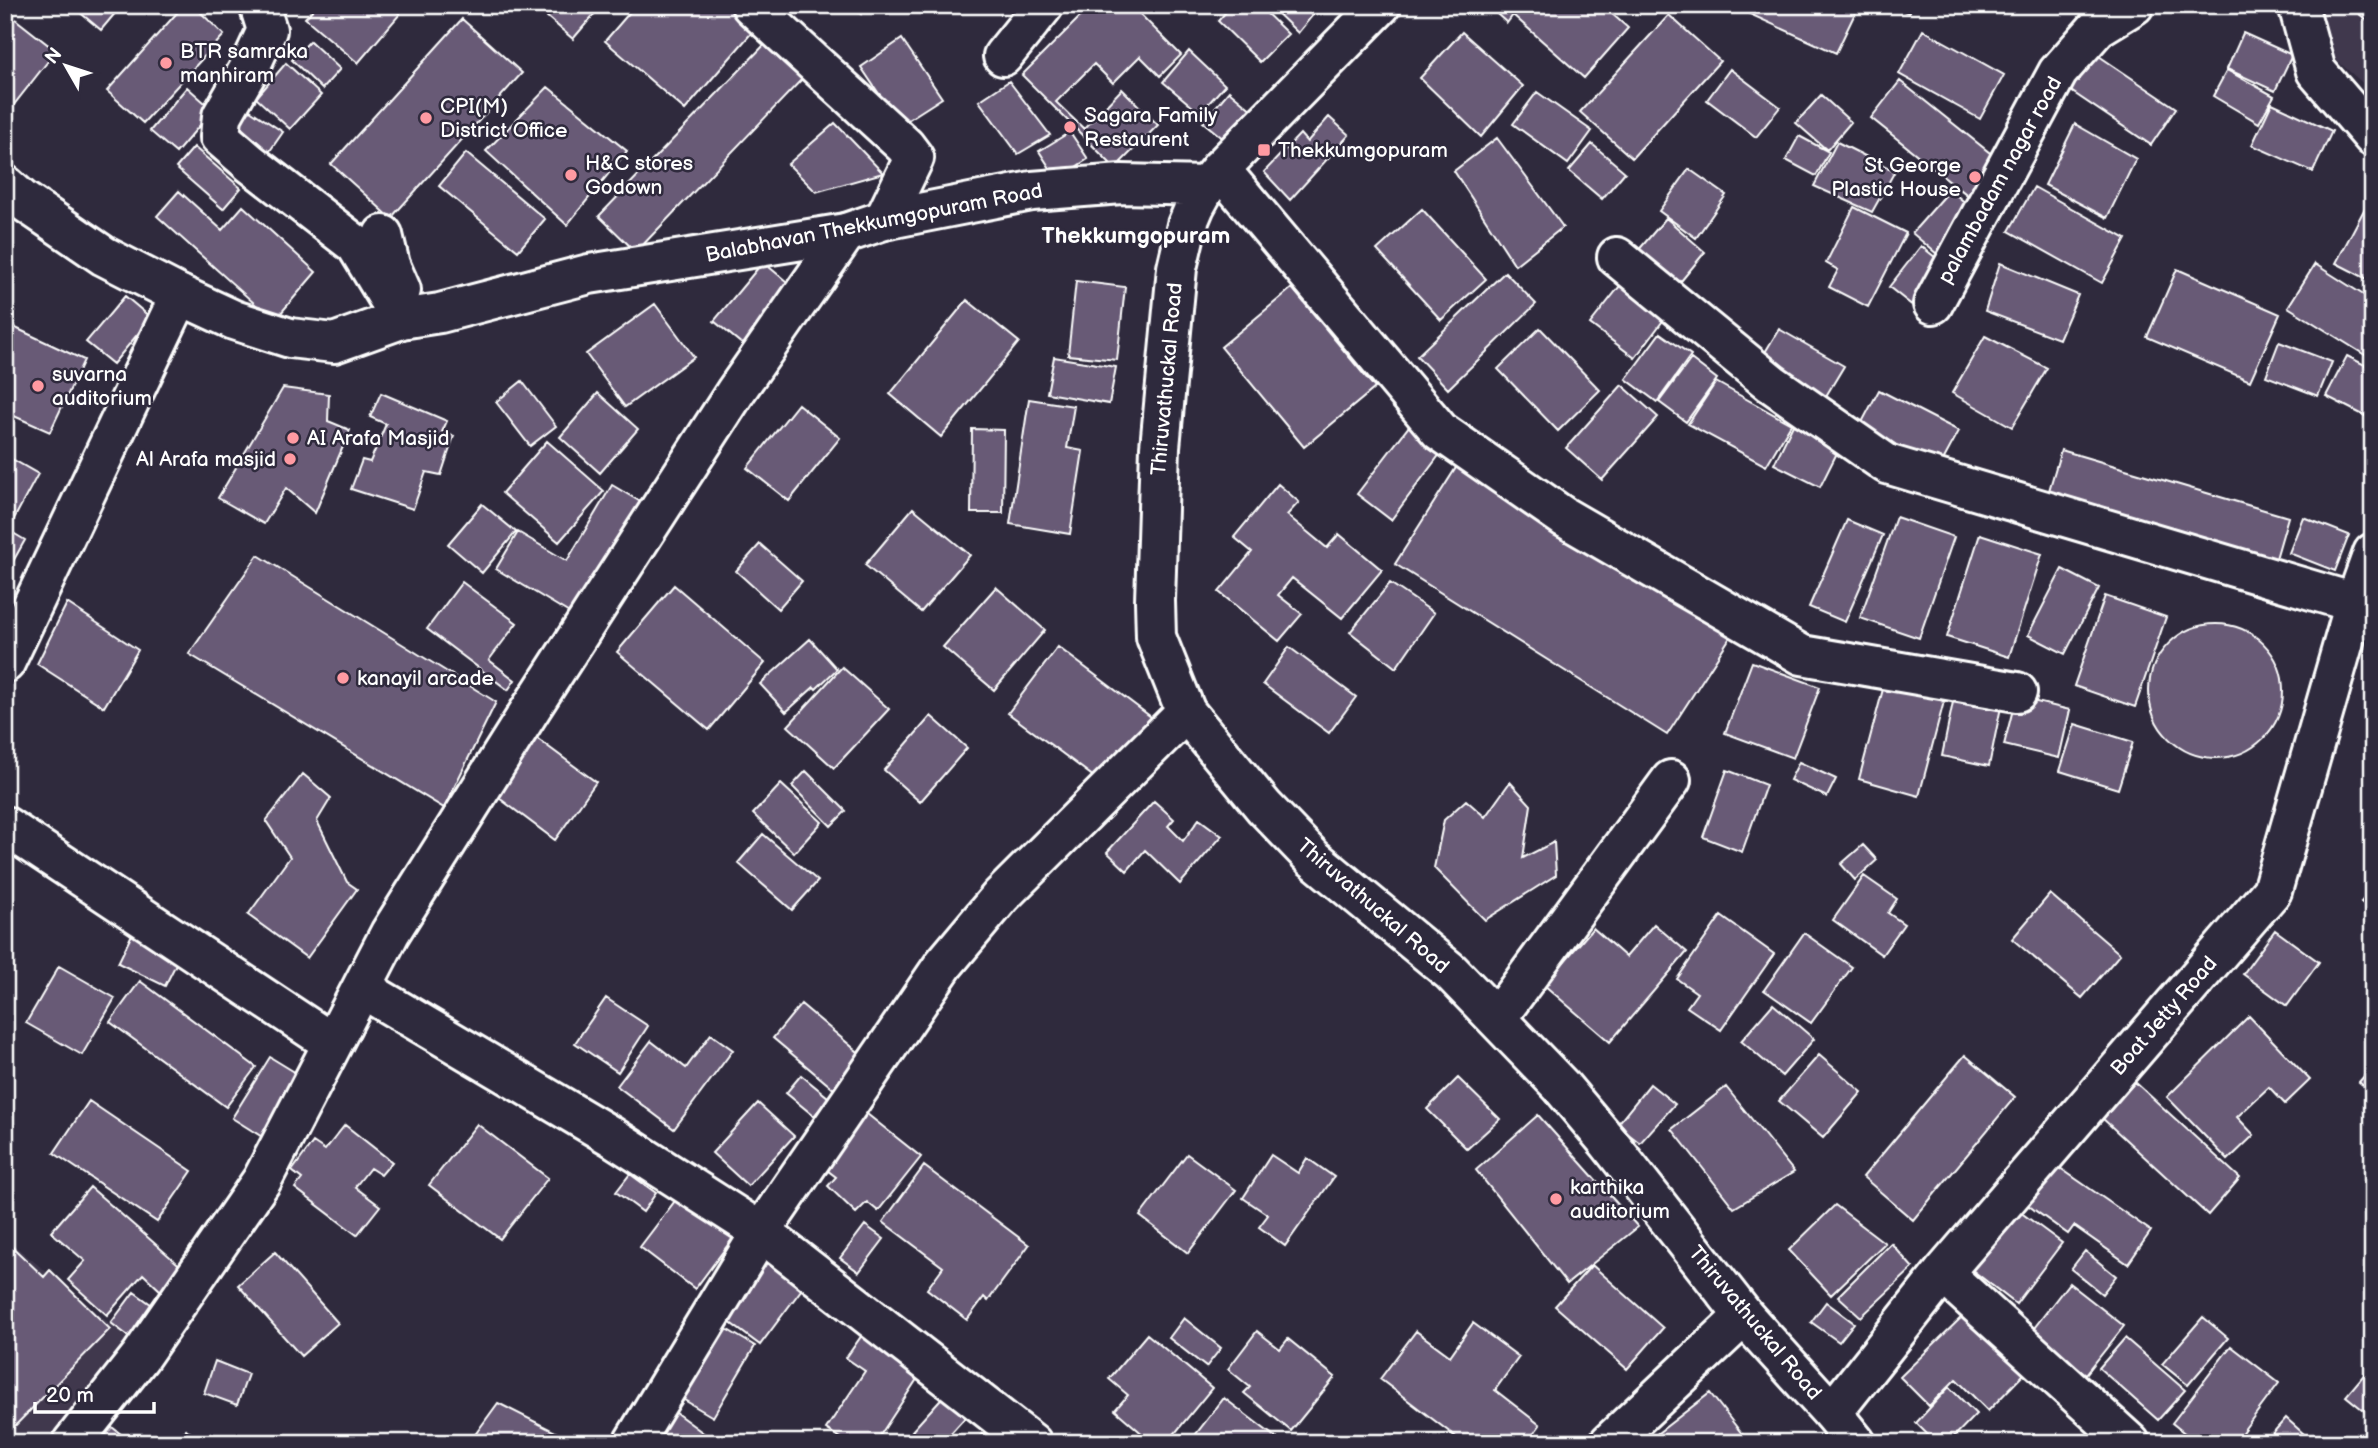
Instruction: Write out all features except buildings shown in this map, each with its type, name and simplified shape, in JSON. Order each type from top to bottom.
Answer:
[{"type":"street","points":[[259,5],[267,30],[222,116],[220,137],[356,245],[407,318]]},
{"type":"street","points":[[751,5],[905,146],[914,158],[884,220]]},
{"type":"street","points":[[1003,56],[1044,5]]},
{"type":"street","name":"Thiruvathuckal Road","points":[[1381,5],[1213,178],[1187,225],[1177,268],[1165,391],[1157,509],[1156,637],[1186,712],[1264,807],[1313,858],[1451,972],[1561,1086],[1744,1316],[1856,1443]]},
{"type":"street","name":"palambadam nagar road","points":[[1933,304],[2058,72],[2098,27],[2134,5]]},
{"type":"street","points":[[2298,5],[2316,71],[2373,137]]},
{"type":"street","points":[[1213,178],[1440,431],[1564,517],[1802,655],[2017,692]]},
{"type":"street","name":"Balabhavan Thekkumgopuram Road","points":[[5,185],[22,200],[104,256],[180,295],[234,320],[290,338],[334,343],[407,318],[440,313],[589,274],[846,233],[884,220],[1032,191],[1213,178]]},
{"type":"street","points":[[72,1443],[141,1357],[262,1180],[390,933],[736,391],[846,233]]},
{"type":"street","points":[[383,235],[407,318]]},
{"type":"street","points":[[1618,257],[1771,383],[1887,464],[2356,603]]},
{"type":"street","points":[[5,663],[180,295]]},
{"type":"street","name":"Boat Jetty Road","points":[[1832,1413],[1943,1273],[2272,891],[2373,553]]},
{"type":"street","points":[[633,1443],[761,1232],[944,964],[1001,897],[1186,712]]},
{"type":"street","points":[[1497,1018],[1671,780]]},
{"type":"street","points":[[5,826],[332,1043]]},
{"type":"street","points":[[363,989],[611,1136],[761,1232],[1032,1443]]},
{"type":"street","points":[[1943,1273],[2130,1443]]},
{"type":"street","points":[[1609,1443],[1744,1316]]},
{"type":"shaded area","points":[[2315,5],[2373,5],[2373,92],[2334,58]]},
{"type":"shaded area","points":[[5,1238],[130,1340],[48,1443],[5,1443]]},
{"type":"place","name":"BTR samraka manhiram","points":[[166,63]]},
{"type":"place","name":"CPI(M) District Office","points":[[426,118]]},
{"type":"place","name":"Sagara Family Restaurent","points":[[1070,127]]},
{"type":"place","name":"Thekkumgopuram","points":[[1264,150]]},
{"type":"place","name":"H&C stores Godown","points":[[571,175]]},
{"type":"place","name":"St George Plastic House","points":[[1975,177]]},
{"type":"place","name":"suvarna auditorium","points":[[38,386]]},
{"type":"place","name":"AI Arafa Masjid","points":[[293,438]]},
{"type":"place","name":"Al Arafa masjid","points":[[290,459]]},
{"type":"place","name":"kanayil arcade","points":[[343,678]]},
{"type":"place","name":"karthika auditorium","points":[[1556,1199]]},
{"type":"district","name":"Thekkumgopuram","points":[[1136,236]]}]
